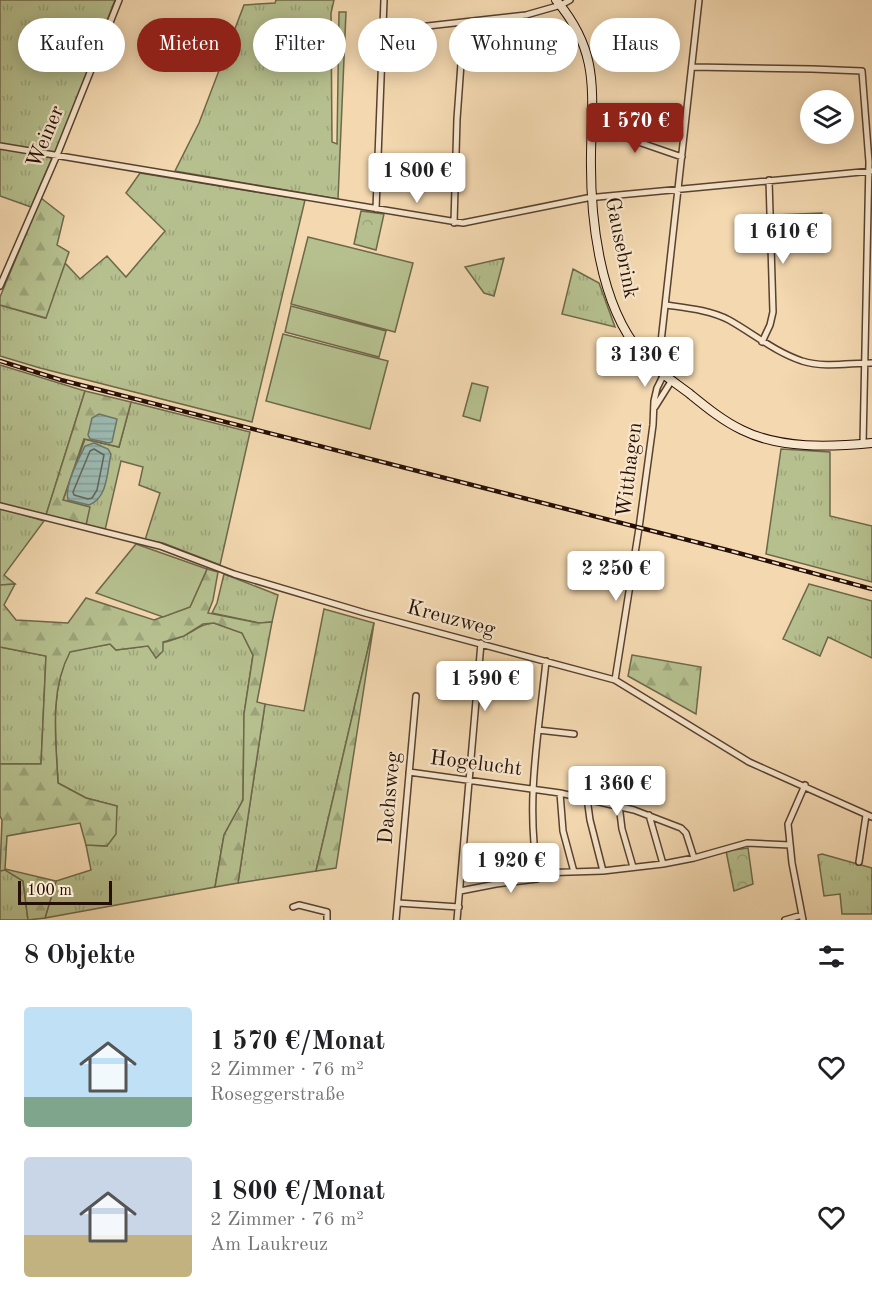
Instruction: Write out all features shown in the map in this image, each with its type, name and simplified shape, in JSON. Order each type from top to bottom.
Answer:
[{"type":"main road","name":"Gausebrink","points":[[559,3],[579,31],[588,54],[592,82],[592,198],[604,277],[613,309],[633,344],[647,360],[725,421],[753,435],[775,441],[803,444],[868,444]]},
{"type":"street","name":"Weiner","points":[[0,286],[57,155],[118,0]]},
{"type":"street","points":[[383,18],[384,0]]},
{"type":"street","points":[[499,18],[526,15],[570,0]]},
{"type":"street","points":[[660,351],[699,0]]},
{"type":"street","points":[[692,67],[862,71],[870,172],[864,363],[868,444]]},
{"type":"street","points":[[376,209],[381,72]]},
{"type":"street","points":[[454,223],[460,72]]},
{"type":"street","points":[[591,135],[621,136],[682,157]]},
{"type":"street","points":[[0,146],[454,223],[592,198],[870,172]]},
{"type":"street","points":[[762,342],[773,312],[769,180]]},
{"type":"street","points":[[666,305],[707,312],[728,320],[786,354],[820,365],[872,363]]},
{"type":"street","name":"Witthagen","points":[[615,680],[636,549],[655,395],[664,374]]},
{"type":"street","name":"Witthagen","points":[[655,407],[672,380]]},
{"type":"street","name":"Kreuzweg","points":[[0,506],[160,546],[252,579],[365,614],[615,680],[749,762],[805,785],[869,816]]},
{"type":"street","points":[[457,920],[480,643]]},
{"type":"street","points":[[460,891],[537,879],[533,834],[534,788],[546,660]]},
{"type":"street","name":"Dachsweg","points":[[396,920],[416,696]]},
{"type":"street","points":[[538,730],[574,734]]},
{"type":"street","name":"Hogelucht","points":[[408,772],[534,788],[619,805],[681,828],[686,833],[694,858]]},
{"type":"street","points":[[785,920],[803,917],[788,824],[805,785]]},
{"type":"street","points":[[560,793],[563,831],[574,872]]},
{"type":"street","points":[[587,798],[603,871]]},
{"type":"street","points":[[619,805],[622,829],[633,867]]},
{"type":"street","points":[[649,815],[663,864]]},
{"type":"street","points":[[859,862],[869,816]]},
{"type":"street","points":[[538,873],[603,871],[663,864],[747,843],[790,845]]},
{"type":"street","points":[[398,903],[459,907]]},
{"type":"street","points":[[293,907],[299,906],[327,912],[327,920]]},
{"type":"green space","points":[[0,0],[115,0],[108,18],[18,18],[18,72],[87,72],[56,152],[48,153],[0,145]]},
{"type":"green space","points":[[276,0],[334,0],[331,18],[253,18],[253,72],[331,72],[332,142],[337,144],[338,72],[343,72],[338,199],[175,171],[199,123],[218,72],[241,72],[241,18],[239,18],[244,5],[275,3]]},
{"type":"green space","points":[[339,12],[346,12],[346,18],[339,18]]},
{"type":"green space","points":[[0,148],[52,158],[31,207],[0,196]]},
{"type":"green space","points":[[140,173],[305,200],[252,422],[0,356],[0,305],[45,318],[65,263],[80,279],[107,256],[126,277],[165,231],[126,193]]},
{"type":"green space","points":[[41,198],[64,216],[57,245],[69,252],[46,318],[0,305],[0,297]]},
{"type":"green space","points":[[361,211],[384,214],[376,250],[354,244]]},
{"type":"green space","points":[[822,213],[822,230],[775,231],[775,215]]},
{"type":"green space","points":[[308,237],[413,263],[395,332],[291,304]]},
{"type":"green space","points":[[504,258],[494,296],[484,293],[465,267]]},
{"type":"green space","points":[[573,269],[599,283],[615,327],[562,314]]},
{"type":"green space","points":[[291,306],[386,331],[379,357],[285,332]]},
{"type":"green space","points":[[283,334],[388,361],[370,429],[266,401]]},
{"type":"green space","points":[[0,365],[85,391],[46,515],[0,504]]},
{"type":"green space","points":[[472,383],[488,387],[480,421],[463,416]]},
{"type":"green space","points":[[85,391],[131,402],[119,447],[84,439],[63,500],[90,507],[86,525],[46,515]]},
{"type":"green space","points":[[131,402],[250,432],[220,565],[163,543],[145,540],[160,493],[139,485],[143,467],[121,461],[105,530],[86,525],[89,507],[63,500],[85,439],[119,447]]},
{"type":"green space","points":[[781,449],[830,452],[830,516],[872,526],[872,582],[766,554]]},
{"type":"green space","points":[[0,508],[44,521],[4,575],[15,584],[0,585]]},
{"type":"green space","points":[[136,544],[207,569],[190,607],[163,617],[96,593]]},
{"type":"green space","points":[[207,569],[218,572],[208,613],[259,623],[272,622],[257,702],[265,704],[238,883],[215,887],[224,835],[243,800],[244,714],[253,655],[242,633],[214,623],[203,624],[184,636],[163,642],[163,651],[156,658],[148,646],[116,650],[110,644],[70,652],[63,667],[56,699],[58,783],[86,798],[117,806],[116,834],[107,846],[86,845],[80,823],[7,836],[5,869],[56,881],[45,918],[28,920],[23,881],[5,870],[0,871],[2,820],[0,816],[0,764],[41,764],[46,656],[0,647],[0,585],[15,584],[4,605],[16,620],[68,623],[86,598],[154,620],[190,607]]},
{"type":"green space","points":[[224,574],[278,595],[272,622],[259,623],[212,613],[217,603]]},
{"type":"green space","points":[[809,584],[872,601],[872,658],[828,637],[820,656],[783,639]]},
{"type":"green space","points":[[324,609],[374,623],[316,871],[238,883],[265,704],[304,711]]},
{"type":"green space","points":[[214,623],[242,633],[253,655],[244,714],[243,800],[224,835],[215,887],[45,918],[56,881],[91,870],[86,845],[107,846],[117,806],[86,798],[58,783],[55,733],[56,699],[63,666],[70,651],[110,644],[116,650],[167,642],[201,626]]},
{"type":"green space","points":[[374,623],[336,868],[316,871]]},
{"type":"green space","points":[[0,647],[46,656],[41,764],[0,764]]},
{"type":"green space","points":[[632,655],[701,667],[696,714],[628,676]]},
{"type":"green space","points":[[748,848],[753,884],[734,891],[726,851]]},
{"type":"green space","points":[[822,854],[872,868],[872,914],[842,914],[840,894],[824,896],[818,855]]},
{"type":"green space","points":[[5,869],[23,881],[28,920],[0,920],[0,871]]},
{"type":"water","points":[[99,414],[117,419],[112,442],[90,439],[88,435],[92,418]]},
{"type":"water","points":[[94,443],[108,449],[111,454],[103,490],[100,496],[89,505],[68,500],[68,487],[76,465],[85,446]]},
{"type":"railway","points":[[0,361],[61,380],[872,589]]}]
